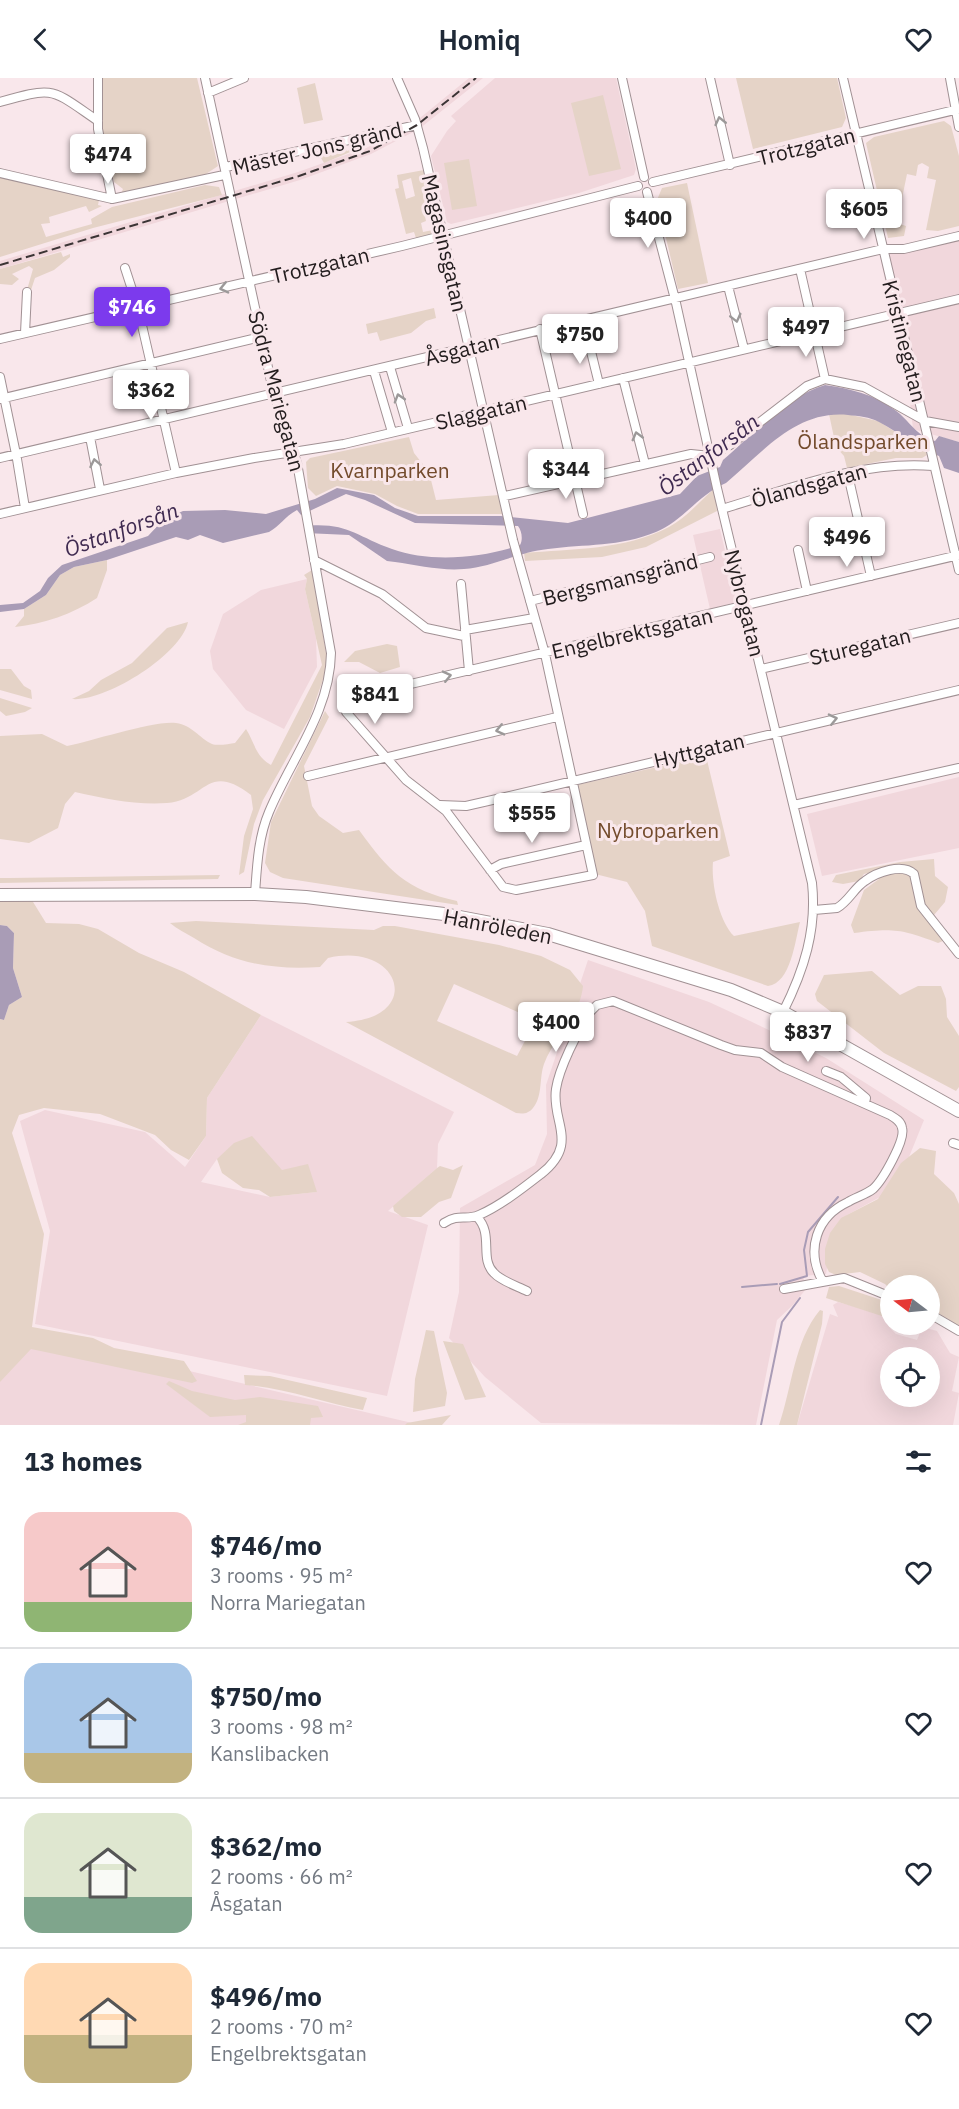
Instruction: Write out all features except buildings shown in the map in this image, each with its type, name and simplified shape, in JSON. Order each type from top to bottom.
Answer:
[{"type":"highway","name":"Hanröleden","points":[[0,895],[255,894],[306,897],[433,913],[548,934],[731,990],[783,1012],[959,1111]]},
{"type":"street","points":[[0,173],[112,199],[98,121],[98,78]]},
{"type":"street","name":"Södra Mariegatan","points":[[204,78],[261,337],[276,399],[294,453],[305,502],[314,560]]},
{"type":"street","points":[[208,93],[244,78]]},
{"type":"street","name":"Magasinsgatan","points":[[398,78],[417,125],[505,496],[510,528],[530,601]]},
{"type":"street","points":[[622,78],[644,177],[653,182],[652,188],[647,192],[640,190],[638,186],[639,181],[644,177]]},
{"type":"street","points":[[710,78],[730,165]]},
{"type":"street","name":"Kristinegatan","points":[[843,78],[959,570]]},
{"type":"street","points":[[950,78],[959,127]]},
{"type":"street","points":[[0,102],[31,93],[52,92],[98,121]]},
{"type":"street","name":"Trotzgatan","points":[[653,182],[957,110]]},
{"type":"street","name":"Mäster Jons gränd","points":[[112,199],[417,125]]},
{"type":"street","name":"Trotzgatan","points":[[0,339],[249,282],[638,186]]},
{"type":"street","name":"Nybrogatan","points":[[647,192],[675,298],[712,467],[808,863],[814,910],[804,964],[783,1012]]},
{"type":"street","name":"Åsgatan","points":[[0,458],[17,457],[164,419],[276,399],[374,371],[540,329],[883,249],[904,249],[959,236]]},
{"type":"street","points":[[125,268],[138,308],[176,473]]},
{"type":"street","points":[[800,269],[818,331],[825,379]]},
{"type":"street","points":[[728,286],[744,350]]},
{"type":"street","points":[[26,333],[27,292]]},
{"type":"street","name":"Slaggatan","points":[[0,514],[176,473],[294,453],[407,429],[959,299]]},
{"type":"street","points":[[583,319],[599,384]]},
{"type":"street","points":[[583,319],[599,384]]},
{"type":"street","points":[[540,329],[583,514]]},
{"type":"street","points":[[2,398],[261,337]]},
{"type":"street","points":[[390,367],[407,429]]},
{"type":"street","points":[[374,371],[392,432]]},
{"type":"street","points":[[0,377],[2,398],[17,457],[25,508]]},
{"type":"street","points":[[623,378],[645,464]]},
{"type":"street","points":[[505,496],[691,454],[710,456],[740,439],[807,386],[825,379],[864,387],[925,421],[959,427]]},
{"type":"street","points":[[90,437],[100,489]]},
{"type":"street","name":"Ölandsgatan","points":[[722,509],[892,465],[933,466]]},
{"type":"street","points":[[848,475],[871,576]]},
{"type":"street","points":[[798,550],[807,591]]},
{"type":"street","name":"Engelbrektsgatan","points":[[384,757],[346,712],[344,705],[347,699],[957,555]]},
{"type":"street","name":"Bergsmansgränd","points":[[530,601],[710,557]]},
{"type":"street","points":[[255,894],[259,845],[269,812],[321,708],[329,682],[331,653],[314,560]]},
{"type":"street","name":"Bergsmansgränd","points":[[314,560],[376,591],[426,628],[465,633],[534,618]]},
{"type":"street","points":[[461,584],[469,671]]},
{"type":"street","points":[[384,757],[413,786],[440,805],[503,887],[512,890],[593,875],[545,654],[530,601]]},
{"type":"street","name":"Sturegatan","points":[[761,669],[959,622]]},
{"type":"street","name":"Hyttgatan","points":[[440,805],[466,806],[959,690]]},
{"type":"street","points":[[308,776],[557,717]]},
{"type":"street","points":[[794,805],[959,768]]},
{"type":"street","points":[[490,870],[501,864],[586,845]]},
{"type":"street","points":[[814,910],[835,909],[846,902],[865,880],[895,869],[906,869],[914,874],[921,906],[959,954]]},
{"type":"street","points":[[444,1223],[454,1216],[477,1217],[540,1174],[555,1159],[562,1135],[556,1099],[557,1084],[586,1017],[592,1009],[603,1002],[618,1002],[735,1050],[767,1056],[782,1067],[895,1118],[902,1126],[903,1134],[877,1185],[836,1209],[819,1233],[813,1254],[822,1280]]},
{"type":"street","points":[[825,1071],[841,1077],[866,1098],[865,1103]]},
{"type":"street","points":[[477,1217],[482,1222],[486,1235],[488,1265],[494,1274],[527,1291]]},
{"type":"street","points":[[784,1289],[822,1280],[844,1278],[880,1293]]},
{"type":"street","points":[[940,1320],[959,1331]]},
{"type":"shaded area","points":[[469,78],[483,78],[419,129],[371,154],[300,180],[0,269],[0,261],[298,172],[368,147],[415,122]]},
{"type":"shaded area","points":[[495,78],[616,78],[636,169],[634,175],[579,193],[451,224],[447,222],[431,156],[456,121],[451,116]]},
{"type":"shaded area","points":[[959,231],[959,442],[913,429],[909,393],[880,256]]},
{"type":"shaded area","points":[[825,385],[853,390],[878,400],[895,410],[918,432],[929,439],[935,441],[939,436],[959,442],[959,473],[944,468],[939,456],[875,420],[848,415],[830,415],[813,419],[783,435],[726,483],[707,494],[675,521],[643,537],[526,553],[475,568],[438,568],[387,561],[349,535],[305,533],[304,526],[319,525],[341,528],[392,549],[439,557],[473,556],[520,545],[521,533],[518,526],[415,523],[365,500],[346,494],[301,515],[297,510],[269,532],[223,543],[200,535],[188,540],[176,537],[107,560],[74,567],[60,575],[46,595],[24,609],[0,612],[0,605],[23,603],[40,591],[48,578],[62,565],[148,536],[163,520],[183,511],[225,510],[266,514],[315,499],[337,488],[374,495],[395,508],[418,516],[501,516],[568,523],[680,494],[697,476],[720,467],[723,460],[784,407],[811,390]]},
{"type":"shaded area","points":[[720,529],[737,602],[710,609],[693,535]]},
{"type":"shaded area","points":[[307,579],[305,589],[316,638],[317,667],[284,729],[246,710],[213,669],[210,651],[223,614],[261,590]]},
{"type":"shaded area","points":[[959,777],[959,848],[822,876],[807,814]]},
{"type":"shaded area","points":[[0,925],[7,926],[14,933],[13,968],[22,997],[9,1005],[4,1020],[0,1019]]},
{"type":"shaded area","points":[[588,960],[709,1002],[750,1021],[826,1058],[924,1120],[909,1157],[882,1196],[847,1215],[832,1237],[826,1274],[803,1276],[806,1289],[777,1320],[756,1425],[541,1423],[485,1377],[449,1338],[459,1292],[460,1208],[535,1165],[547,1134],[546,1085]]},
{"type":"shaded area","points":[[261,1015],[454,1112],[438,1144],[437,1168],[388,1211],[428,1225],[387,1396],[35,1324],[50,1231],[20,1121],[45,1110],[145,1132],[185,1167],[206,1136],[207,1098]],"holes":[[[217,1159],[282,1170],[317,1192],[270,1197],[201,1182]]]},
{"type":"shaded area","points":[[838,1302],[880,1314],[880,1335],[900,1335],[917,1340],[919,1335],[939,1335],[950,1353],[959,1357],[952,1391],[959,1393],[953,1425],[797,1425],[830,1314],[838,1317],[833,1305]]},
{"type":"shaded area","points":[[0,1327],[421,1425],[0,1425]]},
{"type":"green space","points":[[103,78],[197,78],[218,166],[200,178],[198,176],[121,194],[123,189],[114,182],[103,134]]},
{"type":"green space","points":[[736,78],[837,78],[846,118],[842,127],[753,149]]},
{"type":"green space","points":[[315,83],[323,120],[304,124],[297,88]]},
{"type":"green space","points":[[603,95],[621,169],[589,176],[571,103]]},
{"type":"green space","points":[[944,121],[951,126],[959,156],[959,226],[938,231],[926,230],[936,180],[927,178],[929,167],[922,163],[918,165],[916,176],[907,174],[897,223],[906,226],[904,236],[888,238],[866,143],[874,137]]},
{"type":"green space","points":[[393,134],[324,163],[315,148],[340,144],[347,151],[366,145],[365,140]]},
{"type":"green space","points":[[469,159],[477,206],[452,210],[444,163]]},
{"type":"green space","points":[[424,170],[432,205],[423,208],[426,221],[421,223],[423,232],[438,229],[438,233],[416,238],[414,232],[406,234],[395,189],[399,188],[397,175]],"holes":[[[411,178],[415,196],[406,199],[402,181]]]},
{"type":"green space","points":[[0,176],[99,200],[98,205],[102,206],[89,212],[86,206],[49,217],[50,223],[41,224],[46,237],[92,224],[91,219],[112,207],[205,185],[219,187],[222,195],[93,228],[0,257]]},
{"type":"green space","points":[[687,183],[708,283],[678,289],[657,200],[662,188]]},
{"type":"green space","points":[[61,252],[63,257],[70,254],[70,257],[54,270],[35,278],[31,290],[27,290],[33,269],[29,266],[12,274],[19,279],[12,285],[0,284],[0,269]]},
{"type":"green space","points":[[434,308],[436,318],[426,321],[411,333],[380,341],[377,332],[368,334],[366,324]]},
{"type":"green space","name":"Ölandsparken","points":[[842,413],[878,421],[926,451],[927,455],[922,458],[896,458],[847,468],[844,456],[836,447],[829,414]]},
{"type":"green space","name":"Kvarnparken","points":[[409,437],[414,453],[429,472],[436,500],[499,495],[504,514],[418,514],[375,494],[337,486],[316,496],[308,488],[306,462],[310,458]]},
{"type":"green space","points":[[715,488],[717,511],[646,547],[602,557],[525,561],[524,553],[598,547],[652,535],[681,519]]},
{"type":"green space","points":[[107,560],[107,570],[97,598],[58,617],[15,627],[24,616],[24,609],[46,595],[60,575],[74,567]]},
{"type":"green space","points":[[312,570],[328,665],[310,717],[263,800],[254,824],[244,872],[239,875],[244,836],[253,809],[251,795],[225,781],[207,785],[190,796],[167,803],[132,802],[75,792],[65,804],[58,828],[29,843],[0,839],[0,736],[42,734],[67,746],[139,728],[176,723],[187,726],[212,744],[220,745],[235,743],[246,729],[258,753],[271,765],[322,665],[305,589],[307,579],[304,575]]},
{"type":"green space","points":[[188,622],[172,648],[140,674],[103,693],[72,699],[89,691],[101,680],[132,663],[167,628]]},
{"type":"green space","points":[[387,644],[397,646],[400,667],[380,673],[359,662],[344,662],[355,651]]},
{"type":"green space","points":[[0,669],[11,669],[24,686],[31,690],[32,699],[0,690]]},
{"type":"green space","points":[[0,698],[32,708],[6,716],[0,711]]},
{"type":"green space","points":[[325,711],[329,717],[304,766],[312,806],[319,816],[343,833],[359,830],[389,867],[411,884],[424,891],[457,901],[458,905],[283,878],[270,872],[265,863],[271,822]]},
{"type":"green space","name":"Nybroparken","points":[[706,756],[730,856],[713,862],[715,891],[724,921],[734,936],[800,922],[787,969],[776,983],[768,986],[652,946],[645,911],[627,882],[595,874],[577,785]]},
{"type":"green space","points":[[934,859],[935,876],[948,887],[945,902],[934,915],[943,941],[938,943],[897,931],[878,930],[854,933],[851,925],[864,890],[879,879],[872,872],[864,874],[859,881],[843,884],[832,882],[836,875],[900,862]]},
{"type":"green space","points":[[220,875],[218,879],[0,883],[0,878]]},
{"type":"green space","points":[[0,897],[30,897],[46,923],[79,924],[98,929],[139,953],[184,972],[261,1015],[207,1098],[206,1136],[189,1160],[171,1150],[155,1135],[100,1114],[44,1108],[19,1115],[12,1133],[44,1234],[32,1327],[93,1338],[114,1348],[184,1361],[197,1381],[192,1383],[31,1349],[0,1382],[0,1019],[4,1020],[9,1005],[22,997],[13,968],[14,933],[7,926],[0,925]]},
{"type":"green space","points":[[196,921],[374,930],[383,926],[395,926],[499,945],[541,956],[570,970],[583,986],[572,1017],[544,1064],[536,1103],[527,1112],[516,1113],[346,1022],[371,1017],[387,1008],[394,995],[394,982],[386,969],[372,960],[353,956],[328,958],[320,967],[270,966],[224,954],[170,923]],"holes":[[[454,984],[536,1020],[517,1056],[437,1021]]]},
{"type":"green space","points":[[872,971],[900,995],[918,986],[941,986],[946,999],[947,1017],[959,1036],[959,1087],[956,1091],[884,1053],[817,1001],[815,994],[824,975]]},
{"type":"green space","points":[[252,1136],[282,1170],[308,1164],[317,1192],[270,1197],[259,1190],[243,1188],[222,1173],[217,1159],[234,1143]]},
{"type":"green space","points":[[920,1148],[936,1151],[934,1174],[954,1193],[959,1204],[959,1326],[940,1314],[940,1275],[880,1275],[880,1282],[860,1272],[836,1275],[829,1272],[825,1264],[825,1249],[830,1233],[841,1218],[878,1199],[901,1163]]},
{"type":"green space","points":[[463,1165],[451,1198],[439,1202],[421,1217],[402,1217],[394,1211],[393,1206],[440,1166],[453,1170]]},
{"type":"green space","points":[[839,1286],[880,1299],[880,1315],[826,1298],[829,1287]]},
{"type":"green space","points":[[820,1310],[823,1311],[822,1324],[797,1425],[779,1425],[799,1350],[811,1322]]},
{"type":"green space","points":[[426,1330],[434,1331],[447,1393],[445,1406],[413,1412],[415,1379]]},
{"type":"green space","points":[[443,1341],[463,1344],[486,1397],[465,1400]]},
{"type":"green space","points":[[244,1375],[270,1376],[367,1398],[363,1410],[275,1389],[245,1385]]},
{"type":"green space","points":[[169,1381],[192,1391],[235,1400],[260,1397],[318,1406],[323,1417],[311,1418],[310,1425],[238,1425],[246,1422],[246,1415],[210,1417],[166,1384]]},
{"type":"green space","points":[[451,1415],[442,1425],[405,1425],[407,1423]]},
{"type":"waterway","points":[[780,1284],[807,1276],[804,1250],[808,1232],[838,1197]]},
{"type":"waterway","points":[[742,1287],[777,1284]]},
{"type":"waterway","points":[[761,1425],[782,1322],[800,1298]]},
{"type":"railway","points":[[0,265],[299,176],[370,151],[417,125],[476,78]]},
{"type":"water label","name":"Östanforsån","points":[[708,454]]},
{"type":"water label","name":"Östanforsån","points":[[121,529]]}]
